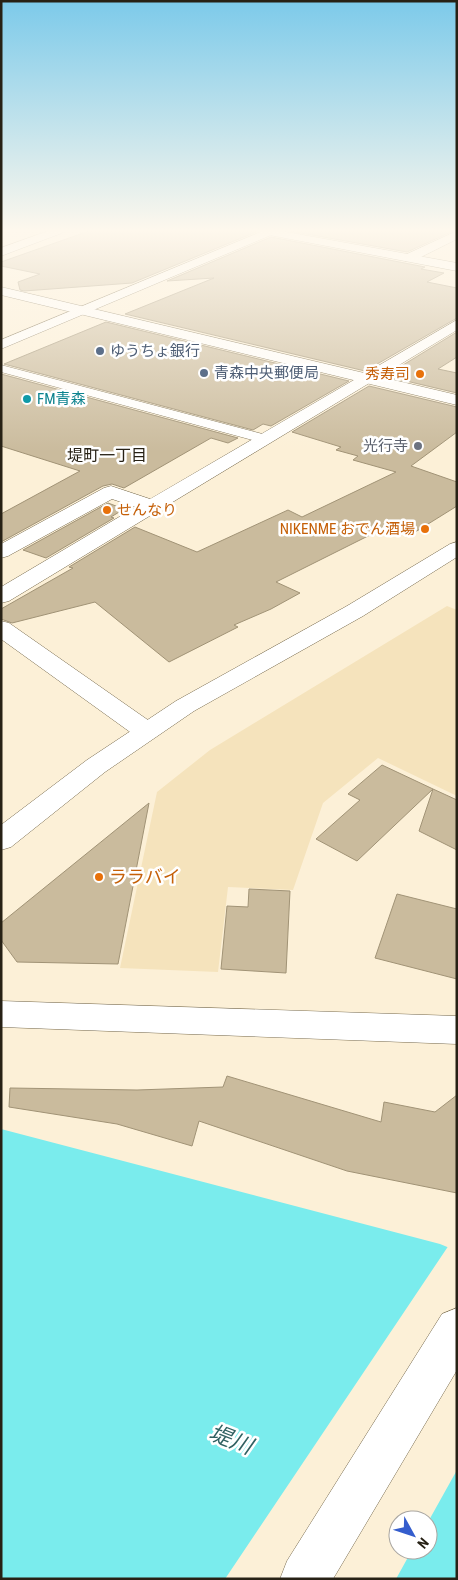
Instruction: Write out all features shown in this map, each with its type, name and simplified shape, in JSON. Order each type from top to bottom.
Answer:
[{"type":"main road","points":[[33,312],[52,305]]},
{"type":"main road","points":[[58,305],[457,400]]},
{"type":"main road","points":[[1,345],[95,305]]},
{"type":"main road","points":[[1,596],[457,324]]},
{"type":"main road","points":[[1,552],[111,492],[151,506]]},
{"type":"main road","points":[[1,840],[96,766],[185,706],[363,606],[457,548]]},
{"type":"main road","points":[[1,556],[43,572]]},
{"type":"main road","points":[[1,628],[146,731]]},
{"type":"main road","points":[[1,1014],[457,1030]]},
{"type":"main road","points":[[305,1579],[457,1329]]},
{"type":"lane","points":[[1,368],[264,439]]},
{"type":"shaded area","points":[[447,606],[457,610],[457,796],[378,758],[323,803],[293,890],[228,887],[218,972],[120,968],[157,792],[210,750]]},
{"type":"water","name":"堤川","points":[[1,1129],[440,1244],[457,1251],[457,1579],[1,1579]]},
{"type":"pier","points":[[449,1245],[457,1248],[457,1470],[435,1510],[388,1510],[388,1560],[406,1560],[396,1579],[225,1579]]},
{"type":"building","points":[[148,305],[457,305],[457,318],[365,371],[125,314]]},
{"type":"building","points":[[106,322],[349,381],[271,426],[263,424],[253,430],[4,364]]},
{"type":"building","points":[[457,332],[457,357],[438,369],[457,373],[457,393],[385,376]]},
{"type":"building","points":[[1,374],[238,438],[228,443],[211,438],[124,488],[112,484],[103,486],[1,542],[1,514],[80,471],[1,446]]},
{"type":"building","points":[[369,386],[457,407],[457,432],[411,466],[457,482],[457,506],[412,534],[390,525],[276,582],[300,593],[271,609],[234,625],[238,627],[169,662],[95,602],[12,623],[1,619],[1,609],[73,568],[69,567],[135,527],[197,552],[288,510],[302,517],[396,472],[353,460],[358,456],[336,450],[341,447],[292,432]]},
{"type":"building","points":[[108,503],[124,509],[111,517],[114,518],[46,558],[23,550]]},
{"type":"building","points":[[382,765],[433,789],[357,861],[316,839],[360,800],[348,794]]},
{"type":"building","points":[[433,789],[457,800],[457,850],[419,831]]},
{"type":"building","points":[[149,803],[118,964],[17,962],[1,940],[1,923]]},
{"type":"building","points":[[249,889],[290,891],[286,973],[221,969],[227,906],[248,907]]},
{"type":"building","points":[[397,894],[457,909],[457,979],[375,958]]},
{"type":"building","points":[[227,1076],[381,1122],[384,1102],[435,1112],[457,1095],[457,1193],[347,1171],[199,1121],[192,1146],[117,1124],[9,1107],[10,1088],[137,1090],[223,1087]]},
{"type":"place","name":"ゆうちょ銀行","points":[[100,351]]},
{"type":"place","name":"青森中央郵便局","points":[[204,373]]},
{"type":"place","name":"秀寿司","points":[[420,374]]},
{"type":"place","name":"FM青森","points":[[27,399]]},
{"type":"place","name":"光行寺","points":[[418,446]]},
{"type":"place","name":"せんなり","points":[[107,510]]},
{"type":"place","name":"NIKENME おでん酒場","points":[[425,529]]},
{"type":"place","name":"ララバイ","points":[[99,877]]},
{"type":"district","name":"堤町一丁目","points":[[107,455]]}]
